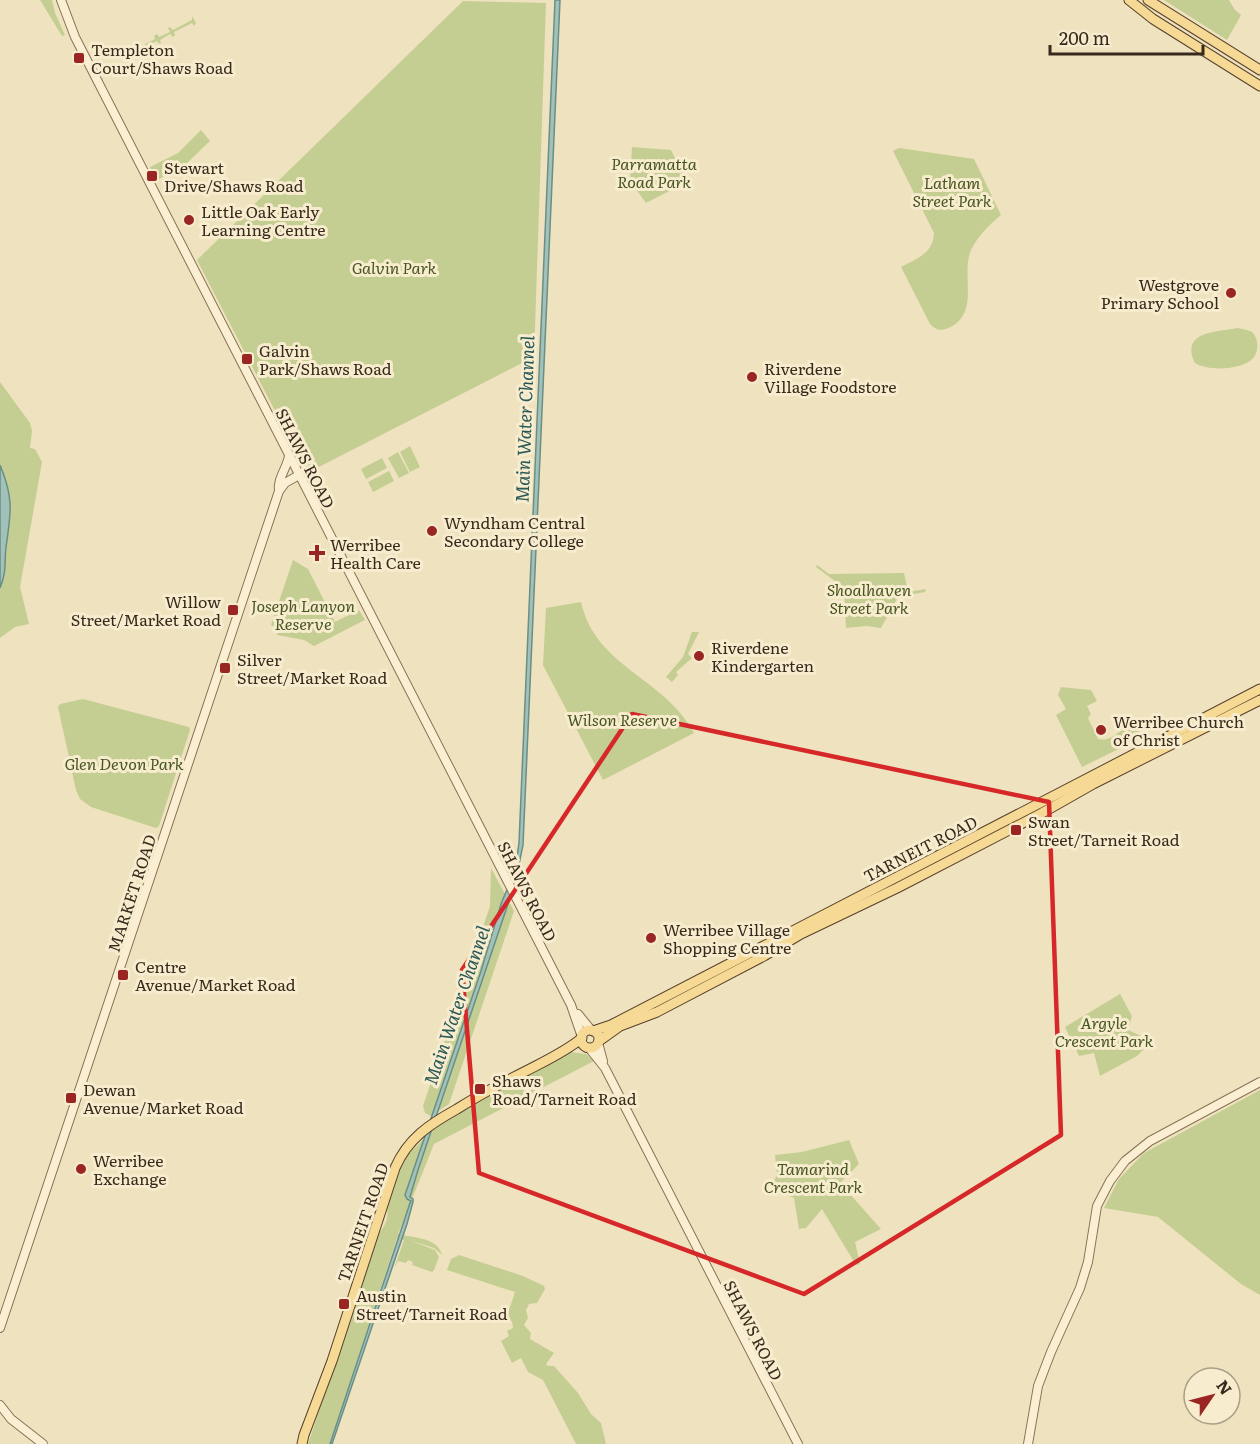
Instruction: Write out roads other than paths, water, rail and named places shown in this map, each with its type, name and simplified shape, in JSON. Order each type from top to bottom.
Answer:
[{"type":"main road","points":[[1129,0],[1153,19],[1260,86]]},
{"type":"main road","points":[[1148,0],[1260,70]]},
{"type":"main road","name":"TARNEIT ROAD","points":[[589,1042],[584,1033],[610,1025],[764,956],[801,934],[1260,689]]},
{"type":"main road","points":[[1216,711],[1231,708],[1252,697],[1259,701]]},
{"type":"main road","name":"TARNEIT ROAD","points":[[923,869],[1041,813],[1093,784],[1259,701]]},
{"type":"main road","name":"TARNEIT ROAD","points":[[303,1444],[304,1435],[395,1168],[413,1138],[480,1094],[558,1054],[644,1017],[670,999]]},
{"type":"street","name":"SHAWS ROAD","points":[[63,0],[75,37],[589,1042],[605,1068],[798,1444]]},
{"type":"street","name":"MARKET ROAD","points":[[0,1328],[4,1303],[279,491],[278,484],[286,468],[289,455]]},
{"type":"street","points":[[279,491],[285,483],[299,475]]},
{"type":"street","name":"SHAWS ROAD","points":[[571,1005],[592,1031]]},
{"type":"street","points":[[1028,1444],[1040,1379],[1083,1280],[1097,1206],[1110,1181],[1125,1161],[1150,1141],[1260,1082]]},
{"type":"street","points":[[0,1405],[17,1424],[42,1444]]},
{"type":"water","points":[[555,0],[560,0],[523,845],[506,910],[418,1170],[410,1197],[413,1202],[407,1224],[332,1444],[330,1444],[411,1201],[405,1195],[481,971],[501,904],[515,870],[519,843]]},
{"type":"water","points":[[0,465],[8,487],[10,515],[0,588]]},
{"type":"place","name":"Templeton Court/Shaws Road","points":[[79,58]]},
{"type":"place","name":"Stewart Drive/Shaws Road","points":[[152,176]]},
{"type":"place","name":"Little Oak Early Learning Centre","points":[[189,220]]},
{"type":"place","name":"Westgrove Primary School","points":[[1231,293]]},
{"type":"place","name":"Galvin Park/Shaws Road","points":[[247,359]]},
{"type":"place","name":"Riverdene Village Foodstore","points":[[752,377]]},
{"type":"place","name":"Wyndham Central Secondary College","points":[[432,531]]},
{"type":"place","name":"Werribee Health Care","points":[[317,553]]},
{"type":"place","name":"Willow Street/Market Road","points":[[233,610]]},
{"type":"place","name":"Riverdene Kindergarten","points":[[699,656]]},
{"type":"place","name":"Silver Street/Market Road","points":[[225,668]]},
{"type":"place","name":"Werribee Church of Christ","points":[[1101,730]]},
{"type":"place","name":"Swan Street/Tarneit Road","points":[[1016,830]]},
{"type":"place","name":"Werribee Village Shopping Centre","points":[[651,938]]},
{"type":"place","name":"Centre Avenue/Market Road","points":[[123,975]]},
{"type":"place","name":"Shaws Road/Tarneit Road","points":[[480,1089]]},
{"type":"place","name":"Dewan Avenue/Market Road","points":[[71,1098]]},
{"type":"place","name":"Werribee Exchange","points":[[81,1169]]},
{"type":"place","name":"Austin Street/Tarneit Road","points":[[344,1304]]},
{"type":"park label","name":"Parramatta Road Park","points":[[654,172]]},
{"type":"park label","name":"Latham Street Park","points":[[952,191]]},
{"type":"park label","name":"Galvin Park","points":[[394,267]]},
{"type":"park label","name":"Shoalhaven Street Park","points":[[869,598]]},
{"type":"park label","name":"Joseph Lanyon Reserve","points":[[303,614]]},
{"type":"park label","name":"Wilson Reserve","points":[[622,719]]},
{"type":"park label","name":"Glen Devon Park","points":[[124,763]]},
{"type":"park label","name":"Argyle Crescent Park","points":[[1104,1031]]},
{"type":"park label","name":"Tamarind Crescent Park","points":[[813,1177]]},
{"type":"water label","name":"Main Water Channel","points":[[524,419]]},
{"type":"water label","name":"Main Water Channel","points":[[456,1005]]}]
